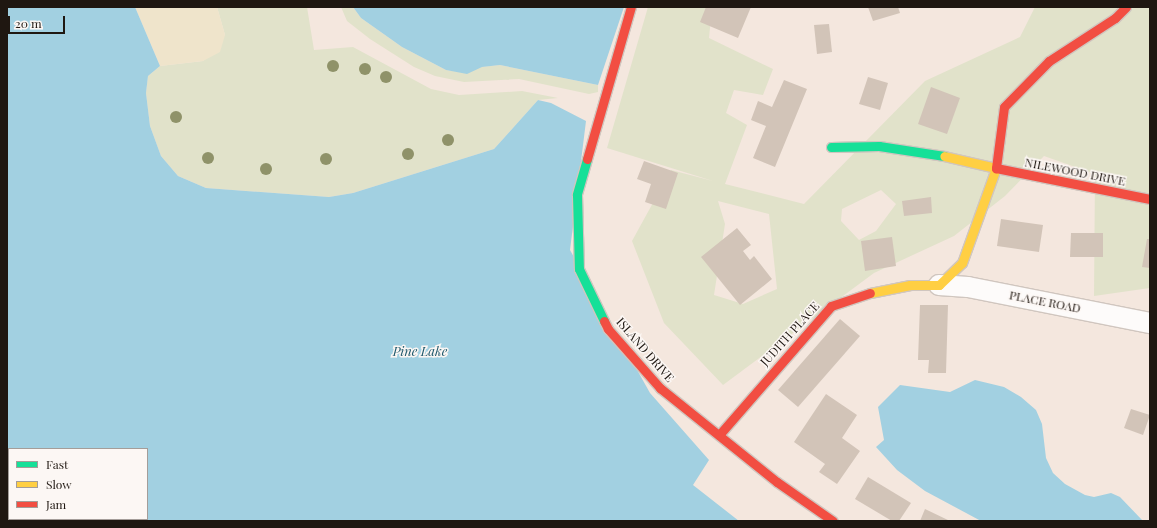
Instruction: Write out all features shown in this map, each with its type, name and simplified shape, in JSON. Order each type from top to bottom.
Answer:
[{"type":"street","name":"ISLAND DRIVE","points":[[631,7],[578,195],[579,269],[608,329],[660,388],[777,482],[833,521]]},
{"type":"street","points":[[939,285],[962,263],[996,168],[1004,107],[1049,61],[1115,18],[1126,7]]},
{"type":"street","name":"NILEWOOD DRIVE","points":[[831,147],[879,146],[947,156],[996,168],[1150,199]]},
{"type":"street","name":"JUDITH PLACE","points":[[719,435],[831,306],[874,292],[910,286],[939,285]]},
{"type":"street","name":"PLACE ROAD","points":[[939,285],[968,287],[1150,323]]},
{"type":"green space","points":[[217,7],[307,7],[314,50],[353,47],[431,89],[459,95],[522,91],[558,98],[538,100],[494,149],[353,193],[329,197],[206,188],[178,176],[161,156],[150,126],[146,93],[148,76],[160,66],[203,61],[225,35]]},
{"type":"green space","points":[[341,7],[353,7],[361,18],[402,47],[446,70],[467,73],[481,67],[500,65],[598,85],[598,92],[589,94],[519,79],[464,82],[435,76],[414,67],[370,39],[347,21]]},
{"type":"green space","points":[[648,7],[712,7],[709,38],[773,69],[763,95],[734,90],[726,113],[747,125],[725,184],[804,204],[925,81],[1020,37],[1035,7],[1150,7],[1150,288],[1094,296],[1095,174],[1044,156],[1005,196],[954,236],[874,273],[723,385],[664,323],[632,241],[671,170],[713,181],[607,148]],"holes":[[[881,190],[896,204],[876,231],[859,240],[841,221],[842,209]],[[718,201],[769,214],[777,289],[743,304],[714,295],[725,224]]]},
{"type":"sand","points":[[135,7],[217,7],[225,35],[220,52],[203,61],[160,66]]},
{"type":"water","name":"Pine Lake","points":[[7,7],[135,7],[160,66],[148,76],[146,93],[150,126],[161,156],[178,176],[206,188],[329,197],[353,193],[494,149],[538,100],[551,103],[586,121],[570,250],[650,393],[709,460],[693,485],[739,521],[7,521]]},
{"type":"water","points":[[353,7],[624,7],[598,85],[500,65],[482,67],[467,74],[446,70],[402,47],[361,18]]},
{"type":"water","points":[[975,380],[1004,387],[1021,397],[1036,410],[1042,424],[1046,458],[1053,473],[1065,484],[1085,495],[1094,497],[1111,493],[1120,497],[1143,521],[981,521],[925,491],[897,470],[876,447],[884,440],[878,407],[900,385],[950,392]]},
{"type":"building","points":[[706,7],[751,7],[738,38],[700,22]]},
{"type":"building","points":[[868,7],[898,7],[900,13],[873,21]]},
{"type":"building","points":[[829,24],[832,52],[817,54],[814,25]]},
{"type":"building","points":[[868,77],[888,83],[880,110],[859,104]]},
{"type":"building","points":[[784,80],[807,89],[775,167],[753,158],[766,126],[751,120],[758,101],[772,107]]},
{"type":"building","points":[[931,87],[960,98],[947,134],[918,124]]},
{"type":"building","points":[[644,161],[678,173],[666,209],[645,202],[651,184],[637,179]]},
{"type":"building","points":[[931,197],[932,213],[904,216],[902,201]]},
{"type":"building","points":[[1001,219],[1043,225],[1039,252],[997,246]]},
{"type":"building","points":[[737,228],[751,245],[743,251],[750,260],[754,256],[772,279],[740,305],[701,257]]},
{"type":"building","points":[[1071,233],[1103,233],[1103,257],[1070,257]]},
{"type":"building","points":[[892,237],[896,266],[865,271],[861,241]]},
{"type":"building","points":[[1147,239],[1150,239],[1150,268],[1142,267]]},
{"type":"building","points":[[920,305],[948,305],[946,373],[928,373],[929,360],[918,360]]},
{"type":"building","points":[[840,319],[860,336],[798,407],[778,390]]},
{"type":"building","points":[[826,394],[857,415],[842,438],[860,451],[837,484],[819,472],[825,464],[794,442]]},
{"type":"building","points":[[1131,409],[1150,415],[1143,435],[1124,428]]},
{"type":"building","points":[[868,477],[911,503],[899,521],[892,521],[855,499]]},
{"type":"building","points":[[925,509],[950,521],[920,521]]},
{"type":"traffic: fast","points":[[831,147],[879,146],[944,156]]},
{"type":"traffic: fast","points":[[587,159],[577,195],[579,269],[604,321]]},
{"type":"traffic: slow","points":[[870,293],[910,285],[939,285],[962,263],[996,168],[944,156]]},
{"type":"traffic: jam","points":[[587,159],[631,7]]},
{"type":"traffic: jam","points":[[1126,7],[1115,18],[1049,61],[1004,107],[996,168],[1150,199]]},
{"type":"traffic: jam","points":[[719,435],[831,306],[870,293]]},
{"type":"traffic: jam","points":[[604,321],[608,329],[660,388],[777,482],[833,521]]}]
